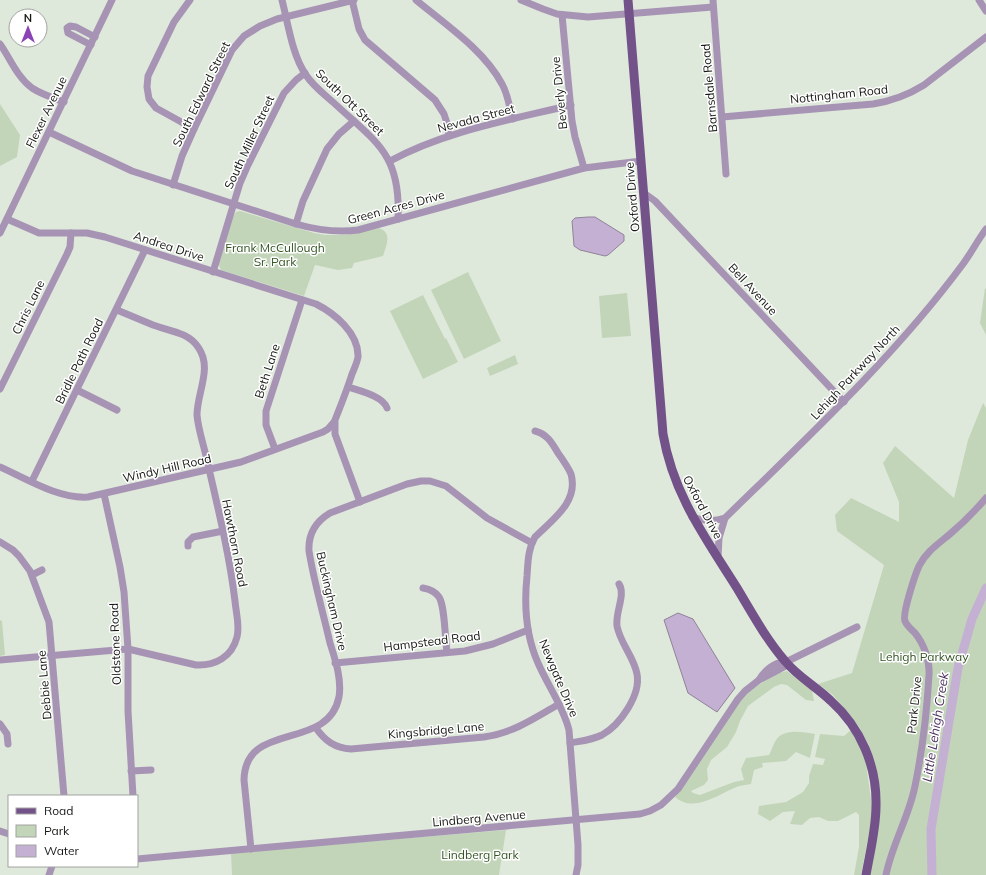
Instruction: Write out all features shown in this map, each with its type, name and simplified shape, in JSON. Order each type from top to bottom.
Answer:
[{"type":"main road","name":"Oxford Drive","points":[[628,0],[664,440],[672,474],[692,517],[774,647],[786,662],[841,711],[857,733],[868,756],[875,780],[876,806],[866,875]]},
{"type":"street","name":"Flexer Avenue","points":[[0,233],[112,0]]},
{"type":"street","points":[[190,0],[174,22],[148,76],[147,87],[149,99],[156,108],[194,129]]},
{"type":"street","name":"South Ott Street","points":[[282,0],[296,52],[304,74],[378,144],[390,161],[398,187],[398,218]]},
{"type":"street","points":[[353,0],[359,29],[365,40],[435,100],[444,114],[449,136]]},
{"type":"street","name":"South Edward Street","points":[[173,185],[182,156],[194,129],[228,58],[244,36],[260,26],[286,17],[353,0]]},
{"type":"street","points":[[416,0],[475,49],[490,65],[505,91],[512,119]]},
{"type":"street","points":[[521,0],[562,15],[588,17],[629,14],[713,4]]},
{"type":"street","points":[[979,0],[986,11]]},
{"type":"street","name":"Barnsdale Road","points":[[713,4],[726,174]]},
{"type":"street","name":"Beverly Drive","points":[[562,15],[570,105],[575,137],[584,168]]},
{"type":"street","points":[[91,44],[68,33],[67,28],[74,26],[95,36]]},
{"type":"street","name":"Nottingham Road","points":[[722,117],[873,104],[894,100],[910,94],[924,85],[986,37]]},
{"type":"street","points":[[0,44],[21,78],[27,84],[33,89],[64,102]]},
{"type":"street","name":"South Miller Street","points":[[213,272],[240,183],[247,167],[279,102],[291,85],[304,74]]},
{"type":"street","name":"Nevada Street","points":[[390,161],[419,147],[449,136],[570,105]]},
{"type":"street","points":[[296,224],[303,201],[327,149],[338,134],[354,121]]},
{"type":"street","name":"Green Acres Drive","points":[[49,132],[118,166],[173,185],[296,224],[325,231],[345,232],[358,230],[584,168],[641,161]]},
{"type":"street","name":"Bell Avenue","points":[[644,193],[654,201],[844,402]]},
{"type":"street","name":"Andrea Drive","points":[[7,219],[39,233],[96,234],[316,304],[332,314],[342,323],[351,335],[358,356],[335,420],[335,434],[360,502]]},
{"type":"street","name":"Lehigh Parkway North","points":[[718,558],[719,538],[725,518],[844,402],[923,314],[964,263],[986,229]]},
{"type":"street","name":"Chris Lane","points":[[0,389],[67,254],[70,247],[71,233]]},
{"type":"street","name":"Bridle Path Road","points":[[32,481],[117,310],[145,250]]},
{"type":"street","name":"Beth Lane","points":[[275,450],[266,425],[266,411],[302,300]]},
{"type":"street","name":"Hawthorn Road","points":[[0,660],[128,650],[196,665],[203,665],[216,662],[226,655],[231,651],[237,638],[238,626],[231,571],[197,415],[205,366],[202,354],[193,341],[182,334],[155,326],[117,310]]},
{"type":"street","points":[[348,387],[380,399],[386,404],[387,408]]},
{"type":"street","points":[[77,390],[118,410]]},
{"type":"street","name":"Windy Hill Road","points":[[0,467],[57,493],[73,497],[88,497],[241,462],[323,432],[332,425],[335,420]]},
{"type":"street","name":"Newgate Drive","points":[[534,430],[544,435],[550,441],[571,474],[571,495],[565,507],[535,537],[532,543],[529,554],[526,588],[526,614],[528,630],[538,663],[566,720],[570,743],[576,821],[578,855],[576,875]]},
{"type":"street","name":"Buckingham Drive","points":[[251,849],[244,780],[244,773],[248,760],[257,749],[268,743],[316,728],[333,712],[338,698],[339,683],[308,543],[315,526],[324,517],[360,502],[413,482],[430,481],[453,490],[495,524],[532,543]]},
{"type":"street","name":"Oldstone Road","points":[[104,494],[121,573],[128,650],[128,712],[133,795]]},
{"type":"street","name":"Park Drive","points":[[886,875],[890,858],[906,817],[915,786],[923,734],[929,673],[923,647],[917,636],[906,623],[904,614],[915,577],[923,559],[936,544],[950,534],[986,498]]},
{"type":"street","points":[[692,517],[708,521],[717,521],[725,518]]},
{"type":"street","points":[[188,546],[188,542],[193,537],[223,531]]},
{"type":"street","name":"Debbie Lane","points":[[0,542],[13,550],[19,556],[32,575],[49,622],[64,795]]},
{"type":"street","points":[[32,575],[42,570]]},
{"type":"street","points":[[570,743],[594,738],[608,731],[621,719],[636,694],[638,686],[637,673],[617,627],[617,616],[622,591],[619,584]]},
{"type":"street","points":[[423,588],[433,591],[439,597],[441,602],[447,652]]},
{"type":"street","name":"Lindberg Avenue","points":[[138,859],[633,816],[650,811],[661,805],[678,789],[738,699],[745,690],[759,680],[763,673],[779,662],[786,662],[857,627]]},
{"type":"street","name":"Hampstead Road","points":[[335,663],[465,651],[493,644],[528,630]]},
{"type":"street","name":"Kingsbridge Lane","points":[[316,728],[321,735],[332,744],[338,747],[351,749],[496,736],[519,728],[559,704]]},
{"type":"street","points":[[0,724],[7,734],[8,744]]},
{"type":"street","points":[[131,771],[151,770]]},
{"type":"green space","points":[[0,104],[20,135],[17,157],[0,166]]},
{"type":"green space","name":"Frank McCullough Sr. Park","points":[[240,211],[325,235],[345,235],[379,228],[386,233],[387,244],[383,256],[354,263],[352,268],[338,270],[315,265],[304,296],[221,270],[218,263],[232,218],[236,212]]},
{"type":"green space","points":[[468,272],[501,341],[464,359],[431,290]]},
{"type":"green space","points":[[985,288],[986,289],[986,335],[980,323]]},
{"type":"green space","points":[[627,293],[631,336],[602,338],[599,296]]},
{"type":"green space","points":[[423,295],[458,362],[423,379],[390,311]]},
{"type":"green space","points":[[515,355],[518,364],[490,376],[487,368]]},
{"type":"green space","name":"Lehigh Parkway","points":[[983,403],[986,408],[986,875],[870,875],[878,780],[875,763],[869,745],[859,727],[833,695],[818,684],[852,673],[884,565],[837,531],[835,515],[851,498],[899,522],[899,502],[883,463],[895,446],[954,498],[968,440]]},
{"type":"green space","points":[[0,620],[2,621],[5,655],[0,656]]},
{"type":"green space","points":[[787,671],[812,690],[814,701],[806,700],[787,685],[781,684],[774,687],[748,706],[727,747],[711,760],[707,769],[708,780],[704,785],[691,791],[700,795],[734,782],[744,780],[741,769],[746,758],[769,755],[779,736],[789,732],[815,734],[810,758],[796,752],[786,761],[762,763],[763,767],[754,770],[751,784],[739,786],[699,803],[682,802],[675,797],[745,694],[768,679],[779,673]]},
{"type":"green space","points":[[851,730],[865,757],[873,813],[861,875],[854,875],[859,847],[859,815],[856,812],[838,821],[828,821],[819,817],[810,818],[802,825],[790,824],[795,811],[783,812],[770,821],[758,814],[759,806],[786,802],[803,792],[809,783],[809,776],[813,764],[823,765],[825,759],[815,757],[820,734],[844,736]]},
{"type":"green space","name":"Lindberg Park","points":[[506,830],[499,875],[232,875],[231,853]]},
{"type":"water","points":[[595,217],[624,235],[624,241],[605,256],[580,250],[574,246],[572,221],[575,218]]},
{"type":"water","points":[[678,613],[693,619],[735,688],[717,712],[688,693],[664,620]]},
{"type":"waterway","name":"Little Lehigh Creek","points":[[932,875],[931,829],[958,668],[972,619],[986,588]]}]
